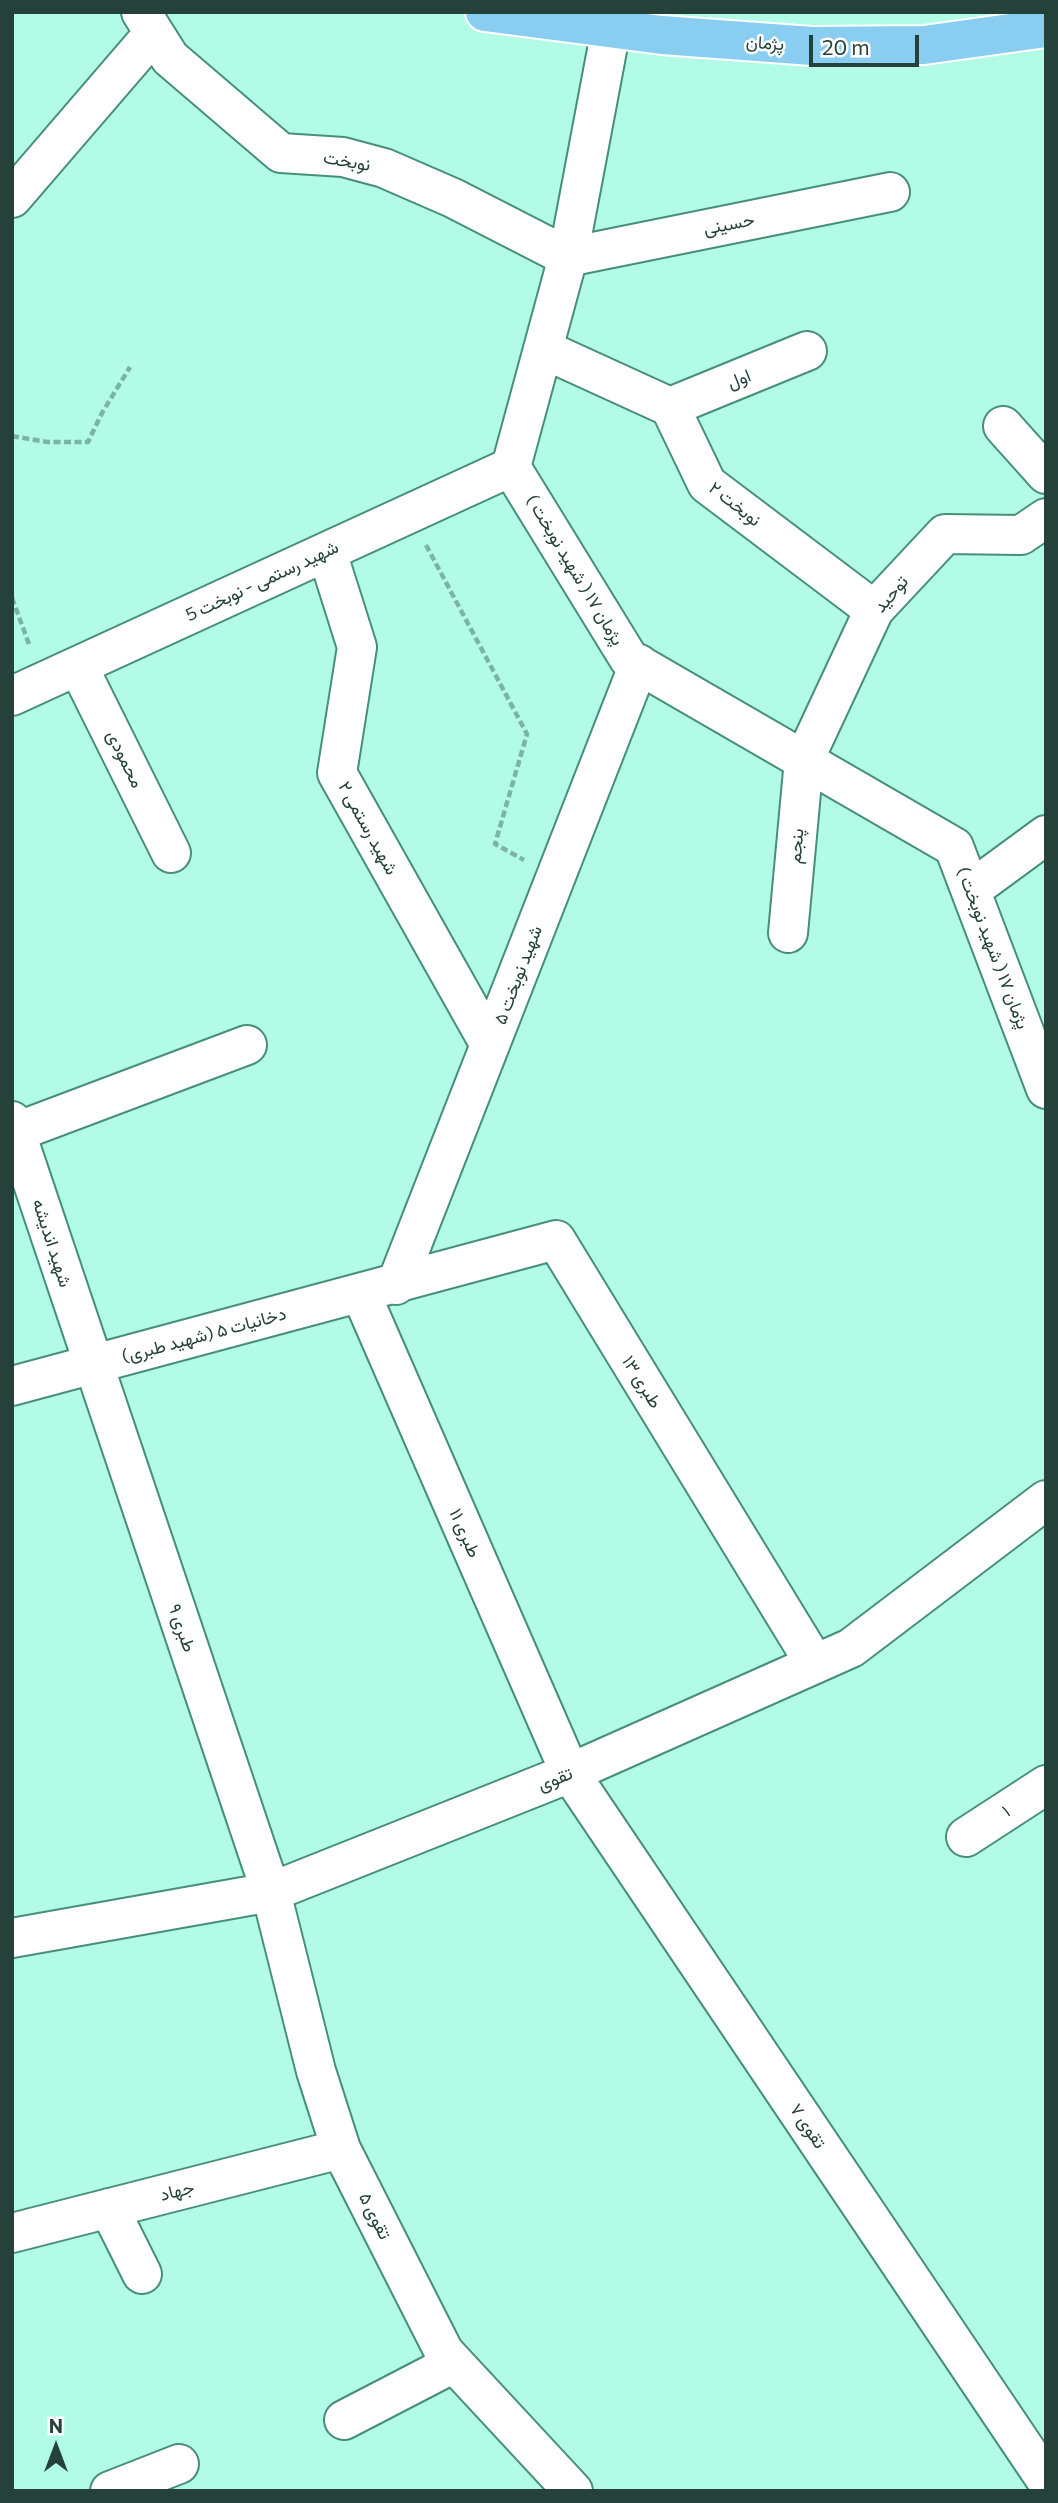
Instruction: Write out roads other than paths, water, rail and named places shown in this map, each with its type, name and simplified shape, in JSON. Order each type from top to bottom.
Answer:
[{"type":"main road","name":"پژمان","points":[[485,12],[611,29],[812,47],[924,45],[1046,28]]},
{"type":"street","name":"نوبخت","points":[[12,198],[148,23],[170,58],[281,153],[343,157],[384,168],[453,198],[568,257]]},
{"type":"street","points":[[512,467],[568,257],[611,29]]},
{"type":"street","name":"حسینی","points":[[568,257],[890,192]]},
{"type":"street","points":[[543,349],[670,407]]},
{"type":"street","name":"اول","points":[[670,407],[807,351]]},
{"type":"street","name":"نوبخت ۲","points":[[670,407],[707,484],[874,610]]},
{"type":"street","points":[[1003,426],[1046,474]]},
{"type":"street","name":"شهید رستمی - نوبخت 5","points":[[27,689],[512,467]]},
{"type":"street","name":"پژمان ۱۷ ( شهید نوبخت )","points":[[512,467],[629,659],[954,847],[1046,1089]]},
{"type":"street","name":"توحید","points":[[804,760],[874,610],[946,534],[1021,535],[1046,517]]},
{"type":"street","name":"شهید رستمی ۲","points":[[327,552],[356,646],[337,773],[490,1045]]},
{"type":"street","name":"شهید نوبخت ۵","points":[[378,1289],[490,1045],[639,664]]},
{"type":"street","name":"محمودی","points":[[79,666],[171,853]]},
{"type":"street","name":"پنجم","points":[[788,933],[804,760]]},
{"type":"street","points":[[971,890],[1046,835]]},
{"type":"street","points":[[14,1126],[247,1045]]},
{"type":"street","name":"شهید اندیشه","points":[[14,1126],[92,1365]]},
{"type":"street","name":"طبری ۱۳","points":[[378,1289],[556,1240],[815,1664]]},
{"type":"street","name":"دخانیات ۵ (شهید طبری)","points":[[12,1386],[378,1289]]},
{"type":"street","name":"طبری ۱۱","points":[[378,1289],[570,1773]]},
{"type":"street","name":"طبری ۹","points":[[92,1365],[271,1892]]},
{"type":"street","name":"تقوی","points":[[12,1938],[271,1892],[570,1773],[851,1648],[1046,1500]]},
{"type":"street","name":"تقوی ۷","points":[[570,1773],[1046,2480]]},
{"type":"street","name":"۱","points":[[966,1837],[1046,1785]]},
{"type":"street","name":"تقوی ۵","points":[[271,1892],[316,2071],[341,2149],[444,2352],[573,2491]]},
{"type":"street","name":"جهاد","points":[[12,2232],[341,2149]]},
{"type":"street","points":[[109,2208],[142,2274]]},
{"type":"street","points":[[344,2420],[454,2363]]},
{"type":"street","points":[[110,2491],[179,2464]]}]
